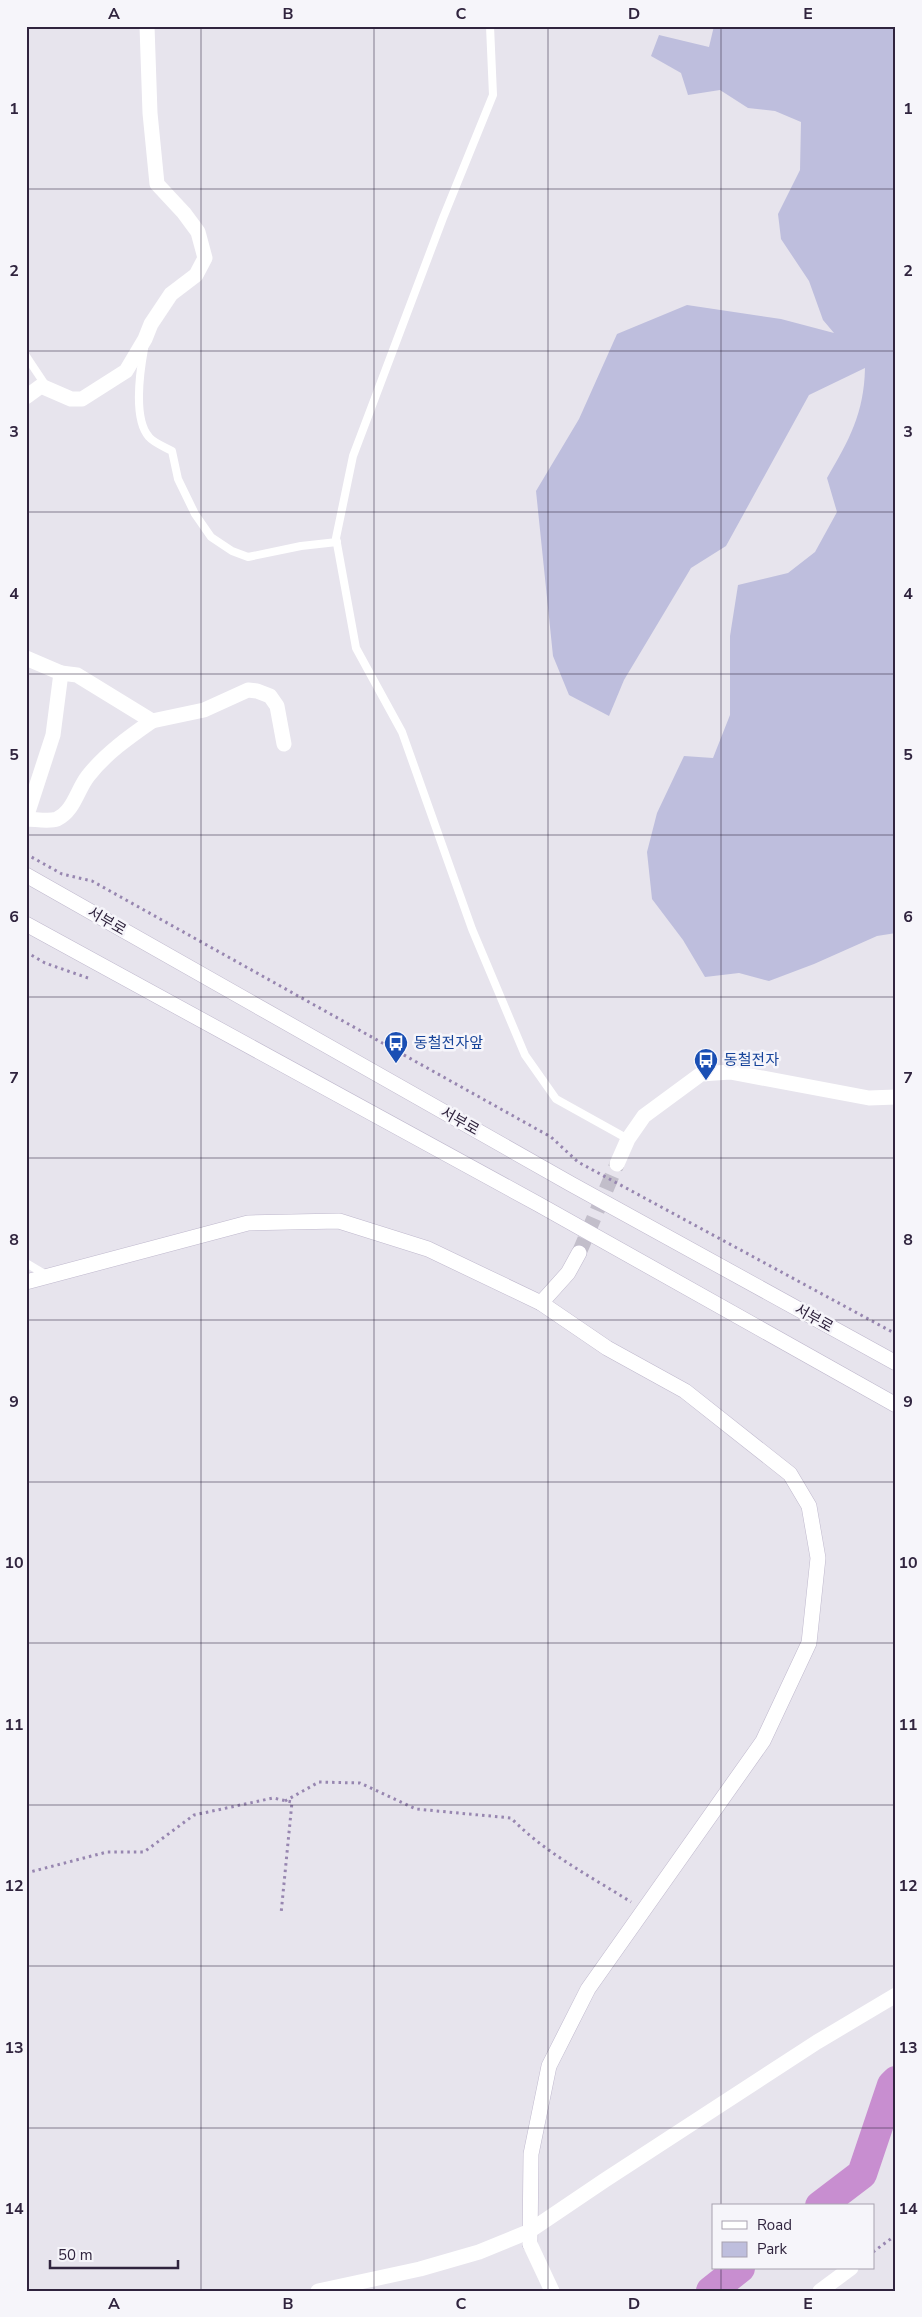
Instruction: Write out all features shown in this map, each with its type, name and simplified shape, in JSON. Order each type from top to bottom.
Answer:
[{"type":"street","points":[[26,396],[41,386],[71,399],[82,399],[126,371],[145,339],[151,324],[170,294],[196,275],[206,258],[198,232],[184,213],[157,184],[150,113],[147,26]]},
{"type":"street","points":[[26,658],[61,673],[77,675],[152,721]]},
{"type":"street","points":[[61,673],[53,735],[26,818],[56,820],[72,805],[88,776],[120,743],[152,721],[204,710],[248,690],[258,691],[270,696],[277,706],[284,744]]},
{"type":"street","name":"서부로","points":[[26,875],[571,1184],[896,1363]]},
{"type":"street","points":[[26,924],[538,1204],[896,1405]]},
{"type":"street","points":[[617,1164],[628,1139],[644,1116],[702,1074],[730,1072],[869,1098],[896,1097]]},
{"type":"street","points":[[26,1282],[248,1223],[339,1220],[428,1250],[540,1303],[607,1348],[685,1391],[790,1474],[809,1506],[818,1558],[809,1643],[763,1741],[588,1989],[549,2066],[531,2154],[529,2238],[552,2291]]},
{"type":"street","points":[[540,1303],[568,1273],[578,1253]]},
{"type":"street","points":[[318,2291],[420,2269],[529,2238],[605,2180],[818,2042],[896,1995]]},
{"type":"street","points":[[820,2291],[848,2270]]},
{"type":"lane","points":[[490,26],[493,95],[443,218],[353,456],[337,542],[356,648],[402,732],[472,929],[525,1055],[556,1099],[628,1139]]},
{"type":"lane","points":[[145,339],[140,370],[140,416],[148,437],[172,452],[178,479],[195,514],[211,537],[232,551],[248,557],[301,546],[337,542]]},
{"type":"lane","points":[[26,356],[46,387]]},
{"type":"lane","points":[[26,1263],[49,1276]]},
{"type":"path","points":[[26,854],[62,874],[92,881],[551,1137],[578,1162],[896,1334]]},
{"type":"path","points":[[285,1800],[319,1782],[360,1783],[416,1809],[511,1818],[527,1834],[553,1853],[643,1910]]},
{"type":"path","points":[[26,1872],[107,1852],[144,1852],[194,1815],[273,1798],[292,1802],[281,1914]]},
{"type":"path","points":[[874,2251],[896,2235]]},
{"type":"green space","points":[[714,26],[896,26],[896,933],[877,936],[814,964],[769,981],[739,973],[705,977],[683,940],[652,899],[647,852],[657,813],[684,756],[713,758],[730,715],[730,636],[738,585],[788,573],[815,552],[837,512],[827,478],[854,426],[862,399],[865,368],[809,395],[726,546],[691,568],[624,680],[609,716],[569,695],[553,656],[536,491],[579,419],[617,334],[687,305],[781,319],[834,333],[823,320],[809,281],[781,239],[778,214],[800,170],[801,122],[775,111],[748,108],[720,90],[688,95],[681,73],[651,56],[659,35],[709,47]]},
{"type":"waterway","points":[[823,2204],[862,2174],[892,2085],[896,2081]]},
{"type":"waterway","points":[[711,2291],[737,2270]]},
{"type":"tunnel","points":[[579,1253],[617,1164]]},
{"type":"place","name":"동철전자앞","points":[[396,1064]]},
{"type":"place","name":"동철전자","points":[[706,1081]]}]
